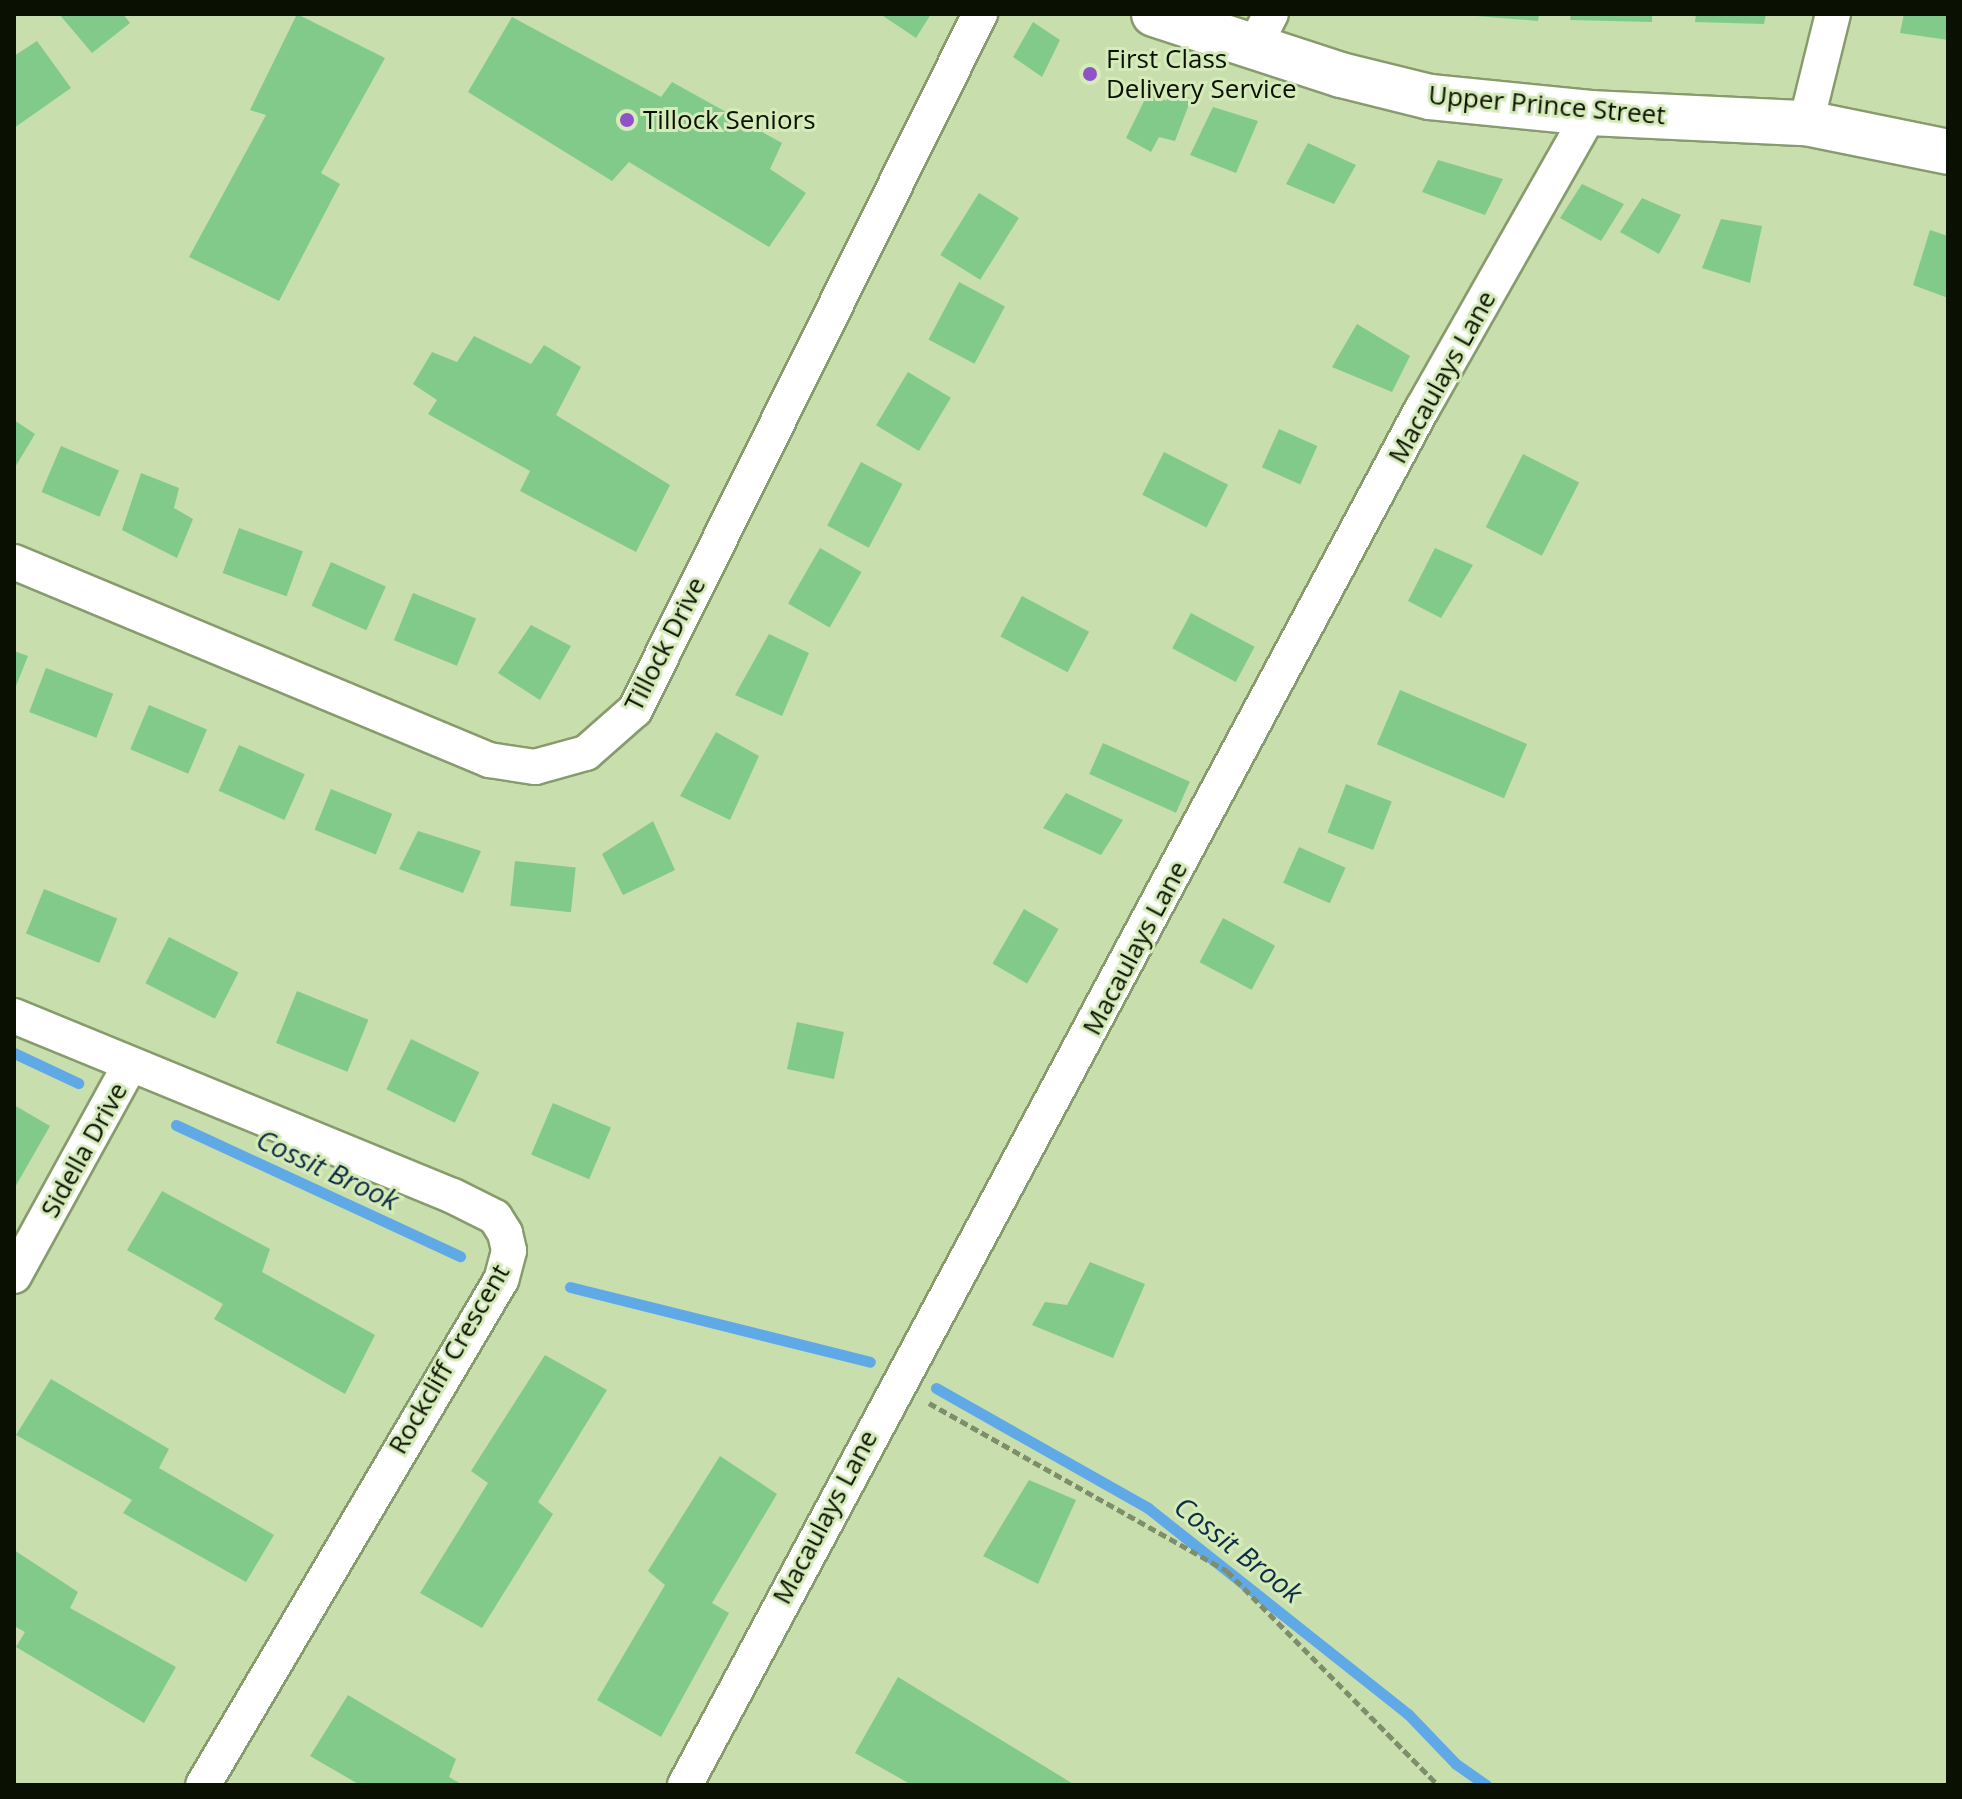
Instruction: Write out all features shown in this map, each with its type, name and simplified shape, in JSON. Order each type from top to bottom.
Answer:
[{"type":"street","name":"Tillock Drive","points":[[14,562],[489,760],[535,767],[586,753],[635,710],[980,14]]},
{"type":"street","name":"Upper Prince Street","points":[[1154,14],[1263,30],[1341,75],[1430,97],[1590,113],[1806,123],[1948,152]]},
{"type":"street","points":[[1806,123],[1833,14]]},
{"type":"street","name":"Macaulays Lane","points":[[685,1785],[895,1384],[1097,1022],[1422,409],[1590,113]]},
{"type":"street","name":"Rockcliff Crescent","points":[[14,1016],[467,1203],[495,1217],[509,1251],[501,1280],[203,1785]]},
{"type":"street","name":"Sidella Drive","points":[[14,1276],[130,1065]]},
{"type":"path","points":[[895,1384],[1227,1571],[1438,1785]]},
{"type":"building","points":[[59,14],[123,14],[130,23],[92,53]]},
{"type":"building","points":[[297,14],[385,58],[321,173],[340,184],[279,301],[189,257],[266,115],[250,110]]},
{"type":"building","points":[[880,14],[931,14],[916,38]]},
{"type":"building","points":[[1452,14],[1539,14],[1538,21]]},
{"type":"building","points":[[1571,14],[1652,14],[1652,22],[1570,20]]},
{"type":"building","points":[[1696,14],[1766,14],[1764,24],[1695,22]]},
{"type":"building","points":[[1904,14],[1948,14],[1948,40],[1900,33]]},
{"type":"building","name":"Tillock Seniors","points":[[512,17],[661,97],[672,82],[782,143],[770,169],[806,193],[769,247],[629,162],[612,181],[468,92]]},
{"type":"building","points":[[1033,22],[1060,40],[1042,77],[1013,57]]},
{"type":"building","points":[[37,41],[71,88],[14,128],[14,56]]},
{"type":"building","points":[[1173,86],[1191,99],[1175,141],[1159,137],[1151,152],[1126,138],[1149,91],[1166,101]]},
{"type":"building","points":[[1213,107],[1258,121],[1236,173],[1190,155]]},
{"type":"building","points":[[1308,143],[1356,165],[1334,204],[1286,184]]},
{"type":"building","points":[[1438,160],[1503,179],[1485,215],[1422,192]]},
{"type":"building","points":[[1582,184],[1624,204],[1601,241],[1560,218]]},
{"type":"building","points":[[979,193],[1019,218],[980,280],[940,255]]},
{"type":"building","points":[[1642,198],[1681,215],[1659,254],[1620,232]]},
{"type":"building","points":[[1721,219],[1762,226],[1750,283],[1702,268]]},
{"type":"building","points":[[1930,230],[1948,236],[1948,298],[1913,285]]},
{"type":"building","points":[[959,282],[1005,306],[974,364],[928,339]]},
{"type":"building","points":[[1357,324],[1410,356],[1392,392],[1332,367]]},
{"type":"building","points":[[474,336],[531,364],[544,345],[581,367],[556,415],[670,485],[636,552],[520,491],[530,471],[428,414],[437,400],[413,384],[432,352],[457,362]]},
{"type":"building","points":[[908,372],[951,398],[919,451],[876,425]]},
{"type":"building","points":[[14,420],[35,434],[14,469]]},
{"type":"building","points":[[1279,429],[1317,446],[1300,484],[1262,467]]},
{"type":"building","points":[[61,446],[119,471],[99,517],[41,492]]},
{"type":"building","points":[[1164,452],[1228,485],[1206,527],[1142,495]]},
{"type":"building","points":[[1523,454],[1579,483],[1542,556],[1486,527]]},
{"type":"building","points":[[861,462],[902,484],[869,548],[827,526]]},
{"type":"building","points":[[141,473],[179,488],[174,508],[193,519],[177,558],[122,530]]},
{"type":"building","points":[[239,528],[303,551],[286,596],[223,573]]},
{"type":"building","points":[[820,548],[862,572],[830,627],[788,603]]},
{"type":"building","points":[[1435,548],[1473,565],[1441,618],[1408,601]]},
{"type":"building","points":[[331,562],[386,586],[366,630],[311,606]]},
{"type":"building","points":[[413,593],[476,618],[457,666],[394,640]]},
{"type":"building","points":[[1022,596],[1089,632],[1068,672],[1000,637]]},
{"type":"building","points":[[1191,613],[1255,647],[1236,682],[1172,648]]},
{"type":"building","points":[[531,625],[571,646],[540,700],[498,673]]},
{"type":"building","points":[[769,634],[809,653],[782,716],[735,695]]},
{"type":"building","points":[[14,651],[28,656],[14,691]]},
{"type":"building","points":[[46,668],[113,694],[96,738],[29,712]]},
{"type":"building","points":[[1400,690],[1527,744],[1504,798],[1377,744]]},
{"type":"building","points":[[149,705],[207,730],[188,774],[130,749]]},
{"type":"building","points":[[716,732],[759,756],[730,820],[680,796]]},
{"type":"building","points":[[1103,743],[1190,782],[1176,813],[1089,774]]},
{"type":"building","points":[[239,745],[305,774],[284,820],[219,791]]},
{"type":"building","points":[[1346,784],[1392,802],[1373,850],[1327,833]]},
{"type":"building","points":[[331,789],[392,814],[376,855],[315,830]]},
{"type":"building","points":[[1066,793],[1123,820],[1101,855],[1043,828]]},
{"type":"building","points":[[653,821],[675,870],[623,895],[602,854]]},
{"type":"building","points":[[418,831],[481,851],[463,893],[399,869]]},
{"type":"building","points":[[1299,847],[1346,868],[1330,903],[1283,883]]},
{"type":"building","points":[[515,861],[576,867],[571,912],[510,906]]},
{"type":"building","points":[[44,889],[117,919],[99,963],[26,934]]},
{"type":"building","points":[[1024,909],[1059,929],[1027,984],[992,964]]},
{"type":"building","points":[[1223,918],[1275,946],[1252,990],[1200,962]]},
{"type":"building","points":[[169,937],[238,972],[215,1019],[145,983]]},
{"type":"building","points":[[297,991],[368,1020],[347,1072],[276,1043]]},
{"type":"building","points":[[797,1022],[844,1032],[834,1079],[787,1069]]},
{"type":"building","points":[[411,1039],[479,1072],[455,1123],[386,1089]]},
{"type":"building","points":[[553,1103],[611,1128],[589,1179],[531,1155]]},
{"type":"building","points":[[14,1105],[50,1126],[14,1189]]},
{"type":"building","points":[[162,1191],[270,1249],[262,1272],[375,1335],[345,1394],[214,1319],[223,1304],[127,1250]]},
{"type":"building","points":[[1090,1262],[1145,1284],[1113,1358],[1032,1325],[1045,1302],[1067,1305]]},
{"type":"building","points":[[545,1355],[607,1390],[538,1502],[553,1514],[482,1628],[420,1593],[488,1483],[471,1471]]},
{"type":"building","points":[[51,1379],[169,1449],[159,1468],[274,1535],[246,1582],[123,1513],[132,1500],[16,1435]]},
{"type":"building","points":[[720,1456],[777,1494],[712,1603],[729,1613],[661,1737],[597,1700],[665,1585],[648,1571]]},
{"type":"building","points":[[1029,1480],[1076,1500],[1038,1584],[983,1556]]},
{"type":"building","points":[[14,1550],[78,1592],[70,1608],[176,1667],[144,1723],[16,1647],[25,1632],[14,1626]]},
{"type":"building","points":[[898,1677],[1075,1785],[912,1785],[855,1753]]},
{"type":"building","points":[[348,1695],[456,1759],[449,1777],[463,1785],[360,1785],[310,1756]]},
{"type":"waterway","name":"Cossit Brook","points":[[14,1053],[78,1083]]},
{"type":"waterway","name":"Cossit Brook","points":[[176,1125],[460,1256]]},
{"type":"waterway","name":"Cossit Brook","points":[[570,1287],[870,1362]]},
{"type":"waterway","name":"Cossit Brook","points":[[936,1388],[1148,1508],[1408,1714],[1456,1764],[1486,1785]]},
{"type":"place","name":"First Class Delivery Service","points":[[1090,74]]},
{"type":"place","name":"Tillock Seniors","points":[[627,120]]}]
